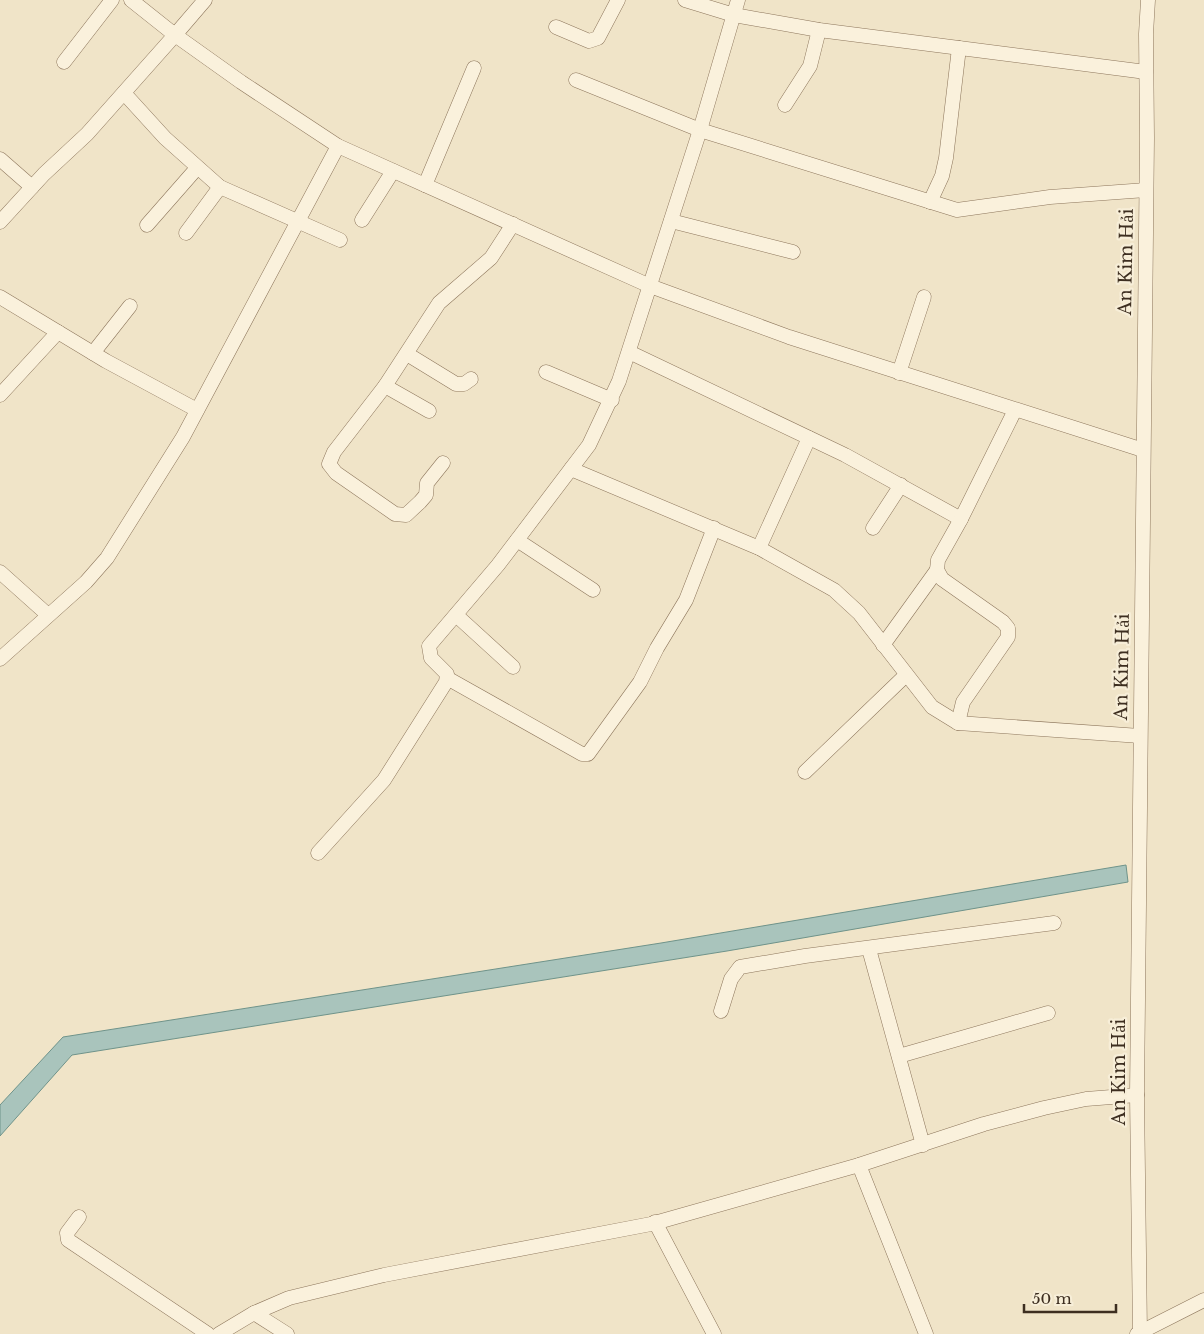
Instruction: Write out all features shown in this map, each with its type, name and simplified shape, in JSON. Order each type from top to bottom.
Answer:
[{"type":"street","points":[[64,62],[112,0]]},
{"type":"street","points":[[132,0],[175,35],[241,82],[338,146],[650,286],[789,337],[1143,450]]},
{"type":"street","points":[[0,222],[124,93],[205,0]]},
{"type":"street","points":[[556,27],[589,41],[594,40],[598,38],[618,0]]},
{"type":"street","points":[[685,0],[734,15],[819,30],[1146,72]]},
{"type":"street","points":[[714,528],[686,600],[657,648],[640,682],[588,754],[582,754],[447,678],[447,674],[431,658],[428,650],[571,470],[589,445],[612,400],[700,130],[738,0]]},
{"type":"street","name":"An Kim Hải","points":[[1139,1333],[1137,1095],[1148,0]]},
{"type":"street","points":[[785,105],[810,66],[819,30]]},
{"type":"street","points":[[930,202],[942,176],[946,158],[959,48]]},
{"type":"street","points":[[425,185],[474,68]]},
{"type":"street","points":[[576,80],[700,130],[957,210],[1050,197],[1146,190]]},
{"type":"street","points":[[124,93],[165,138],[220,187],[236,196],[298,220],[340,240]]},
{"type":"street","points":[[0,659],[86,582],[107,558],[183,437],[338,146]]},
{"type":"street","points":[[0,159],[32,187]]},
{"type":"street","points":[[147,225],[197,168]]},
{"type":"street","points":[[362,220],[394,171]]},
{"type":"street","points":[[186,233],[220,187]]},
{"type":"street","points":[[671,221],[793,252]]},
{"type":"street","points":[[443,463],[427,483],[426,495],[406,516],[395,514],[330,468],[329,464],[334,452],[385,386],[439,303],[491,258],[513,224]]},
{"type":"street","points":[[0,296],[93,353],[197,410]]},
{"type":"street","points":[[899,373],[924,297]]},
{"type":"street","points":[[93,353],[130,306]]},
{"type":"street","points":[[0,395],[58,332]]},
{"type":"street","points":[[629,352],[809,438],[901,485],[961,519]]},
{"type":"street","points":[[407,354],[456,384],[464,384],[471,379]]},
{"type":"street","points":[[546,372],[612,400]]},
{"type":"street","points":[[385,386],[429,411]]},
{"type":"street","points":[[883,646],[937,570],[938,560],[961,519],[1015,410]]},
{"type":"street","points":[[759,548],[809,438]]},
{"type":"street","points":[[571,470],[759,548],[828,587],[846,600],[859,613],[906,676],[932,707],[958,723],[1140,736]]},
{"type":"street","points":[[873,528],[901,485]]},
{"type":"street","points":[[517,540],[593,590]]},
{"type":"street","points":[[937,570],[942,579],[1003,622],[1008,628],[1008,637],[963,702],[958,723]]},
{"type":"street","points":[[0,572],[48,615]]},
{"type":"street","points":[[456,615],[513,667]]},
{"type":"street","points":[[805,772],[906,676]]},
{"type":"street","points":[[318,853],[384,780],[447,678]]},
{"type":"street","points":[[721,1011],[732,979],[740,968],[805,956],[1054,923]]},
{"type":"street","points":[[869,949],[923,1145]]},
{"type":"street","points":[[899,1056],[1048,1013]]},
{"type":"street","points":[[219,1334],[254,1313],[289,1298],[340,1285],[655,1222],[859,1165],[984,1124],[1044,1108],[1086,1099],[1137,1095]]},
{"type":"street","points":[[859,1165],[926,1334]]},
{"type":"street","points":[[79,1217],[68,1233],[68,1240],[208,1334]]},
{"type":"street","points":[[655,1222],[714,1334]]},
{"type":"street","points":[[1139,1333],[1204,1300]]},
{"type":"street","points":[[254,1313],[274,1330],[287,1334]]},
{"type":"water","points":[[1126,865],[1128,882],[727,951],[72,1055],[0,1136],[0,1105],[63,1037],[661,943]]}]
